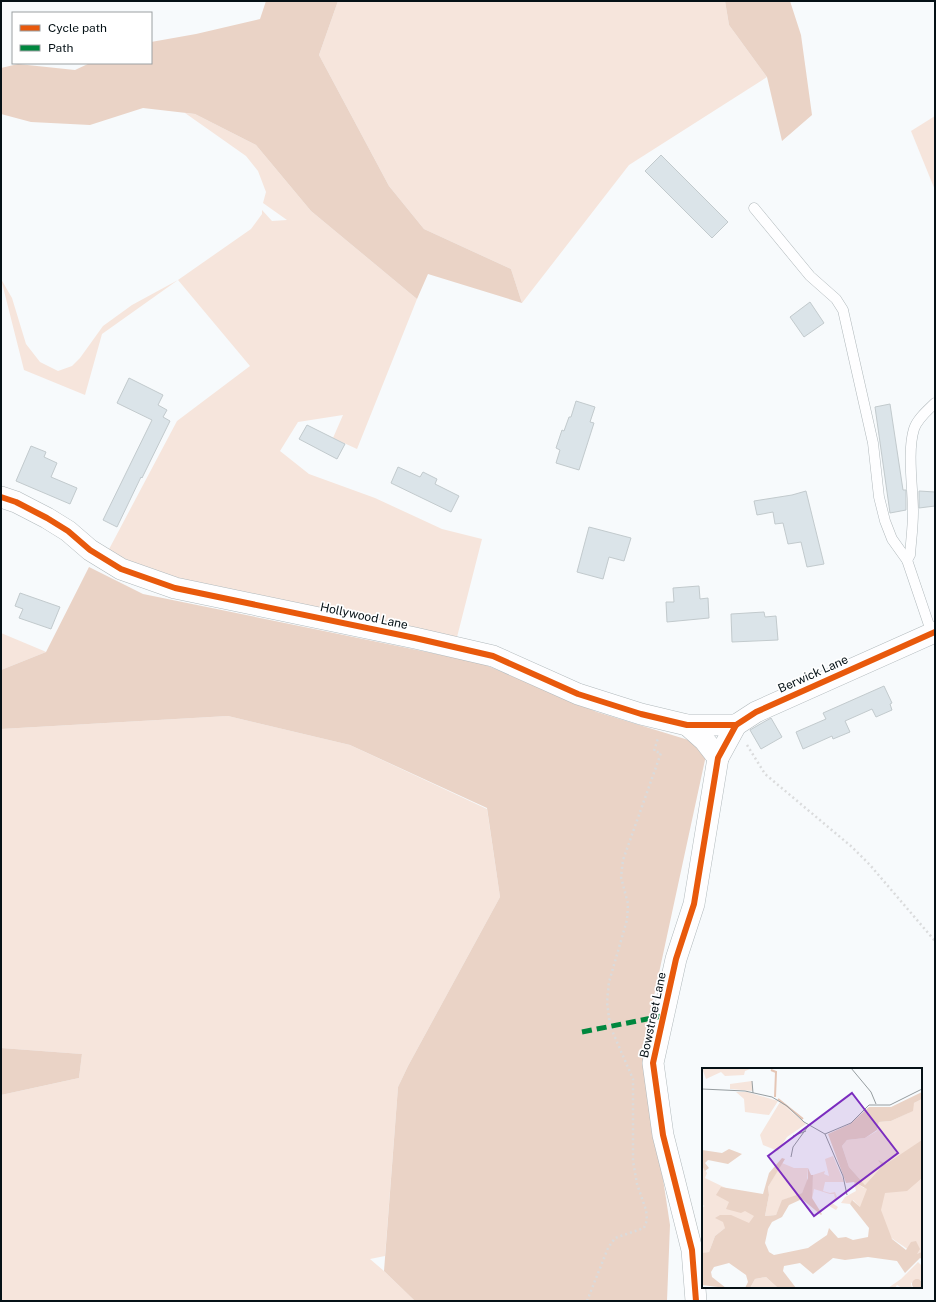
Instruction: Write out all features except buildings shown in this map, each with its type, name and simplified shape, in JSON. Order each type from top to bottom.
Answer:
[{"type":"street","name":"Hollywood Lane","points":[[1,497],[16,502],[47,518],[68,531],[90,550],[121,569],[175,588],[415,638],[493,656],[578,694],[641,714],[687,725],[740,733]]},
{"type":"street","name":"Berwick Lane","points":[[718,758],[756,712],[934,633]]},
{"type":"street","name":"Hollywood Lane","points":[[687,725],[704,741],[718,758]]},
{"type":"street","name":"Bowstreet Lane","points":[[696,1301],[692,1250],[663,1135],[653,1063],[676,959],[694,904],[718,758]]},
{"type":"lane","points":[[754,208],[810,276],[836,299],[842,310],[873,443],[879,497],[885,521],[892,539],[907,560],[934,633]]},
{"type":"lane","points":[[907,560],[910,555],[913,513],[911,462],[912,439],[917,423],[935,403]]},
{"type":"path","points":[[740,733],[765,774],[852,847],[870,865],[935,941]]},
{"type":"path","points":[[587,1301],[608,1248],[615,1238],[644,1228],[648,1220],[637,1184],[633,1161],[633,1079],[610,1026],[607,1002],[609,982],[627,920],[628,904],[621,877],[623,860],[661,753],[654,751],[659,736]]},
{"type":"shaded area","points":[[266,1],[338,1],[319,55],[389,186],[424,229],[511,269],[522,303],[428,274],[417,299],[311,211],[256,145],[195,114],[143,108],[90,125],[31,122],[1,114],[1,68],[18,64],[75,70],[88,64],[152,64],[152,42],[196,34],[260,19]]},
{"type":"shaded area","points":[[338,1],[725,1],[729,25],[767,77],[629,165],[522,303],[511,269],[424,229],[389,186],[319,55]]},
{"type":"shaded area","points":[[725,1],[790,1],[801,35],[812,115],[782,141],[767,77],[729,25]]},
{"type":"shaded area","points":[[185,113],[195,114],[256,145],[311,211],[417,299],[357,449],[333,438],[343,415],[298,422],[280,451],[309,474],[375,498],[442,529],[482,539],[456,641],[151,572],[107,553],[177,421],[250,366],[178,280],[251,229],[262,214],[262,210],[272,221],[287,220],[263,203],[266,192],[258,171],[246,156]]},
{"type":"shaded area","points":[[935,116],[935,190],[911,131]]},
{"type":"shaded area","points":[[1,279],[12,298],[26,344],[40,362],[58,371],[72,366],[80,358],[103,326],[132,305],[178,280],[102,334],[85,395],[24,370]]},
{"type":"shaded area","points":[[89,567],[143,594],[481,663],[597,712],[708,746],[643,1047],[670,1225],[667,1301],[415,1301],[384,1271],[398,1087],[500,897],[487,808],[350,745],[228,716],[1,729],[1,670],[46,652]]},
{"type":"shaded area","points":[[1,633],[44,651],[46,652],[1,670]]},
{"type":"shaded area","points":[[228,716],[350,745],[487,809],[500,897],[398,1087],[385,1256],[370,1259],[415,1301],[1,1301],[1,1095],[79,1078],[82,1054],[1,1048],[1,729]]},
{"type":"shaded area","points":[[1,1048],[82,1054],[79,1078],[1,1095]]},
{"type":"marked path","points":[[582,1032],[662,1016]]},
{"type":"cycle path","points":[[1,497],[16,502],[47,518],[68,531],[90,550],[121,569],[175,588],[415,638],[493,656],[578,694],[641,714],[687,725],[736,725]]},
{"type":"cycle path","points":[[696,1301],[692,1250],[663,1135],[653,1063],[676,959],[694,904],[718,758],[736,725],[756,712],[935,632]]}]
